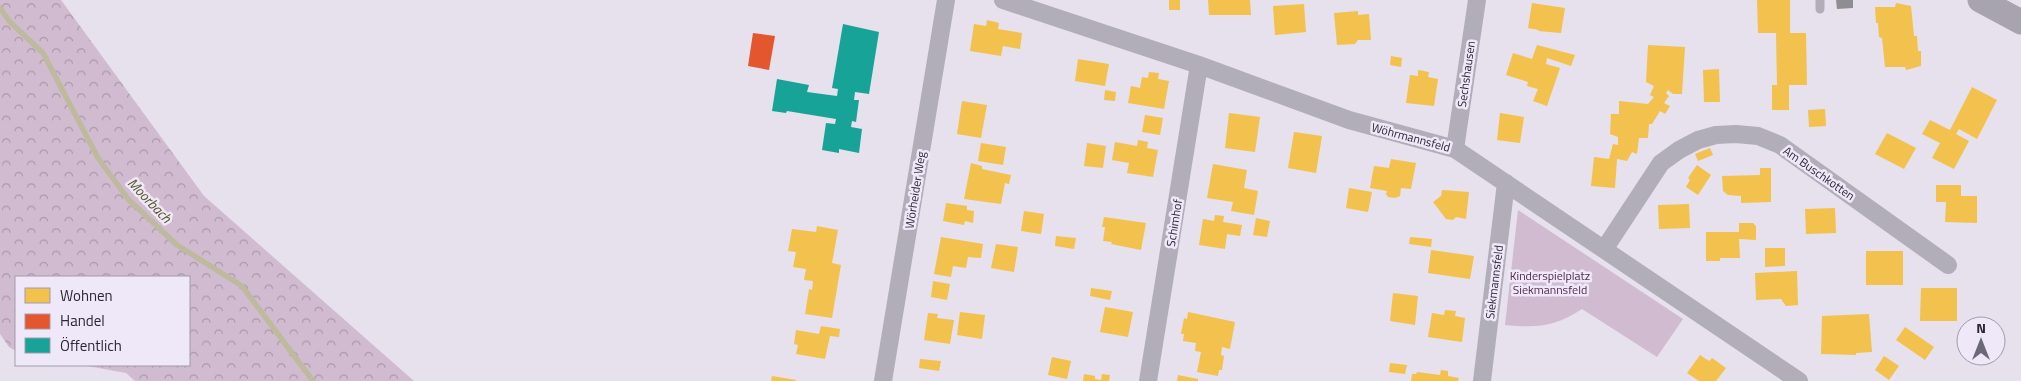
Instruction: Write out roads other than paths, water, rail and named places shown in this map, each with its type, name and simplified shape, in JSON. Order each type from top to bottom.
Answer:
[{"type":"main road","points":[[1980,0],[2021,22]]},
{"type":"street","name":"Wörheider Weg","points":[[883,381],[946,0]]},
{"type":"street","name":"Wöhrmannsfeld","points":[[1003,0],[1200,65],[1350,120],[1455,149],[1605,248],[1799,381]]},
{"type":"street","name":"Sechshausen","points":[[1455,149],[1477,0]]},
{"type":"street","name":"Schimhof","points":[[1148,381],[1200,65]]},
{"type":"street","name":"Am Buschkotten","points":[[1605,248],[1661,163],[1679,150],[1698,140],[1716,135],[1736,134],[1758,136],[1780,145],[1948,265]]},
{"type":"street","name":"Siekmannsfeld","points":[[1482,381],[1506,183]]},
{"type":"waterway","name":"Moorbach","points":[[0,8],[10,22],[43,53],[98,158],[128,199],[177,245],[242,286],[313,381]]},
{"type":"park label","name":"Kinderspielplatz Siekmannsfeld","points":[[1550,282]]}]
